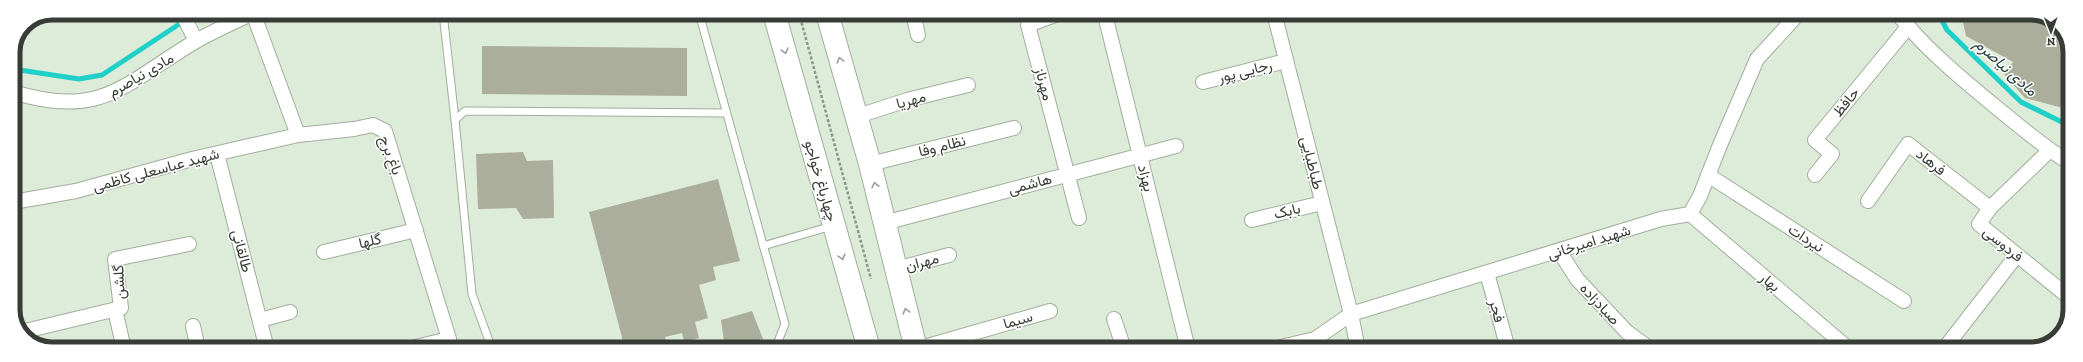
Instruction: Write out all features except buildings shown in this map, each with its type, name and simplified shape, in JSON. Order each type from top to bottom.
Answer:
[{"type":"main road","name":"چهارباغ خواجو","points":[[776,20],[867,342]]},
{"type":"main road","points":[[829,20],[855,117],[870,164],[915,342]]},
{"type":"street","points":[[186,20],[196,41],[239,20]]},
{"type":"street","points":[[256,20],[298,135]]},
{"type":"street","points":[[915,20],[918,35]]},
{"type":"street","name":"مهرناز","points":[[1042,20],[1028,25],[1067,174]]},
{"type":"street","name":"بهزاد","points":[[1106,20],[1186,342]]},
{"type":"street","name":"طباطبایی","points":[[1276,20],[1351,314],[1357,342]]},
{"type":"street","points":[[1690,214],[1700,196],[1757,59],[1793,20]]},
{"type":"street","points":[[1902,20],[1959,77],[2049,151],[2063,159]]},
{"type":"street","name":"حافظ","points":[[1815,175],[1832,154],[1815,140],[1908,27]]},
{"type":"street","name":"مادی نیاصرم","points":[[20,94],[46,100],[64,102],[86,102],[104,97],[123,88],[196,41]]},
{"type":"street","name":"رجایی پور","points":[[1203,82],[1286,61]]},
{"type":"street","name":"مهریا","points":[[855,117],[907,100],[968,85]]},
{"type":"street","name":"باغ برج","points":[[298,135],[354,129],[373,125],[385,131],[448,339],[439,342]]},
{"type":"street","name":"نظام وفا","points":[[870,164],[1014,128]]},
{"type":"street","name":"شهید عباسعلی کاظمی","points":[[20,201],[76,191],[217,154],[298,135]]},
{"type":"street","name":"فرهاد","points":[[1868,201],[1908,144],[1990,208]]},
{"type":"street","name":"هاشمی","points":[[884,223],[1140,154],[1176,146]]},
{"type":"street","name":"فردوسی","points":[[2049,151],[1990,208],[1978,224],[2063,292]]},
{"type":"street","name":"طالقانی","points":[[217,154],[265,342]]},
{"type":"street","points":[[1067,174],[1079,218]]},
{"type":"street","name":"نیردات","points":[[1708,175],[1904,301]]},
{"type":"street","name":"بابک","points":[[1252,220],[1322,202]]},
{"type":"street","name":"شهید امیرخانی","points":[[1302,342],[1315,339],[1351,314],[1559,250],[1661,220],[1690,214]]},
{"type":"street","name":"بهار","points":[[1690,214],[1841,342]]},
{"type":"street","name":"گلها","points":[[324,252],[416,230]]},
{"type":"street","name":"گلشن","points":[[122,342],[115,310],[121,308],[115,259],[189,244]]},
{"type":"street","name":"صیادزاده","points":[[1559,250],[1577,279],[1627,332],[1641,342]]},
{"type":"street","name":"مهران","points":[[896,269],[949,255]]},
{"type":"street","points":[[1950,342],[2018,255]]},
{"type":"street","name":"فجر","points":[[1487,272],[1506,342]]},
{"type":"street","points":[[27,331],[115,310]]},
{"type":"street","name":"سیما","points":[[942,342],[1050,311]]},
{"type":"street","points":[[260,320],[290,312]]},
{"type":"street","points":[[1114,319],[1122,342]]},
{"type":"street","points":[[193,326],[196,342]]},
{"type":"lane","points":[[444,20],[472,294],[489,342]]},
{"type":"lane","points":[[701,20],[785,324],[778,342]]},
{"type":"lane","points":[[455,120],[465,111],[726,113]]},
{"type":"lane","points":[[763,246],[834,226]]},
{"type":"path","points":[[801,20],[871,280]]},
{"type":"waterway","name":"مادی نیاصرم","points":[[20,70],[79,79],[102,75],[185,20]]},
{"type":"waterway","name":"مادی نیاصرم","points":[[1942,20],[1947,30],[2021,102],[2063,123]]}]
